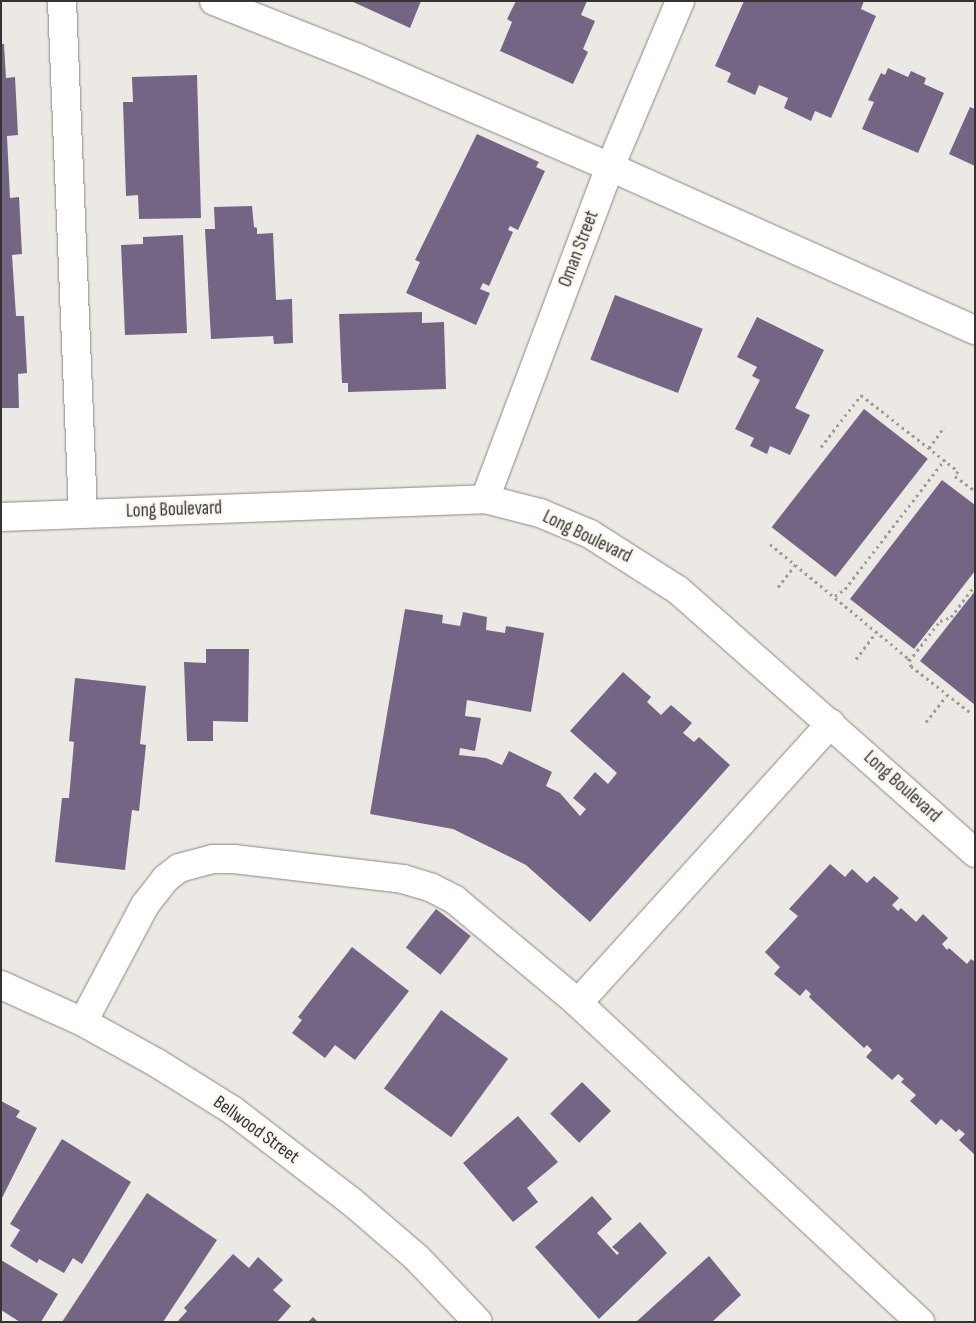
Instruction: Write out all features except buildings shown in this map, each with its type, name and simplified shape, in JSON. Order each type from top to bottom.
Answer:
[{"type":"street","points":[[62,1],[83,513]]},
{"type":"street","points":[[214,1],[357,58],[610,167],[975,330]]},
{"type":"street","name":"Oman Street","points":[[485,499],[610,167],[680,1]]},
{"type":"street","name":"Long Boulevard","points":[[1,516],[485,499],[540,513],[590,534],[635,560],[678,590],[831,723],[975,853]]},
{"type":"street","points":[[578,1003],[831,723]]},
{"type":"street","points":[[83,1022],[154,893],[179,868],[213,859],[320,868],[403,879],[430,887],[455,900],[578,1003],[920,1322]]},
{"type":"street","name":"Bellwood Street","points":[[1,985],[83,1022],[198,1089],[296,1158],[417,1258],[478,1322]]},
{"type":"path","points":[[821,447],[861,395],[944,459],[958,471],[955,476],[975,491]]},
{"type":"path","points":[[929,448],[944,427]]},
{"type":"path","points":[[835,596],[845,589],[944,459]]},
{"type":"path","points":[[770,544],[835,596],[909,661],[911,666],[971,713]]},
{"type":"path","points":[[778,587],[796,564]]},
{"type":"path","points":[[909,661],[940,621],[950,617],[975,585]]},
{"type":"path","points":[[856,659],[876,632]]},
{"type":"path","points":[[926,722],[947,695]]}]
